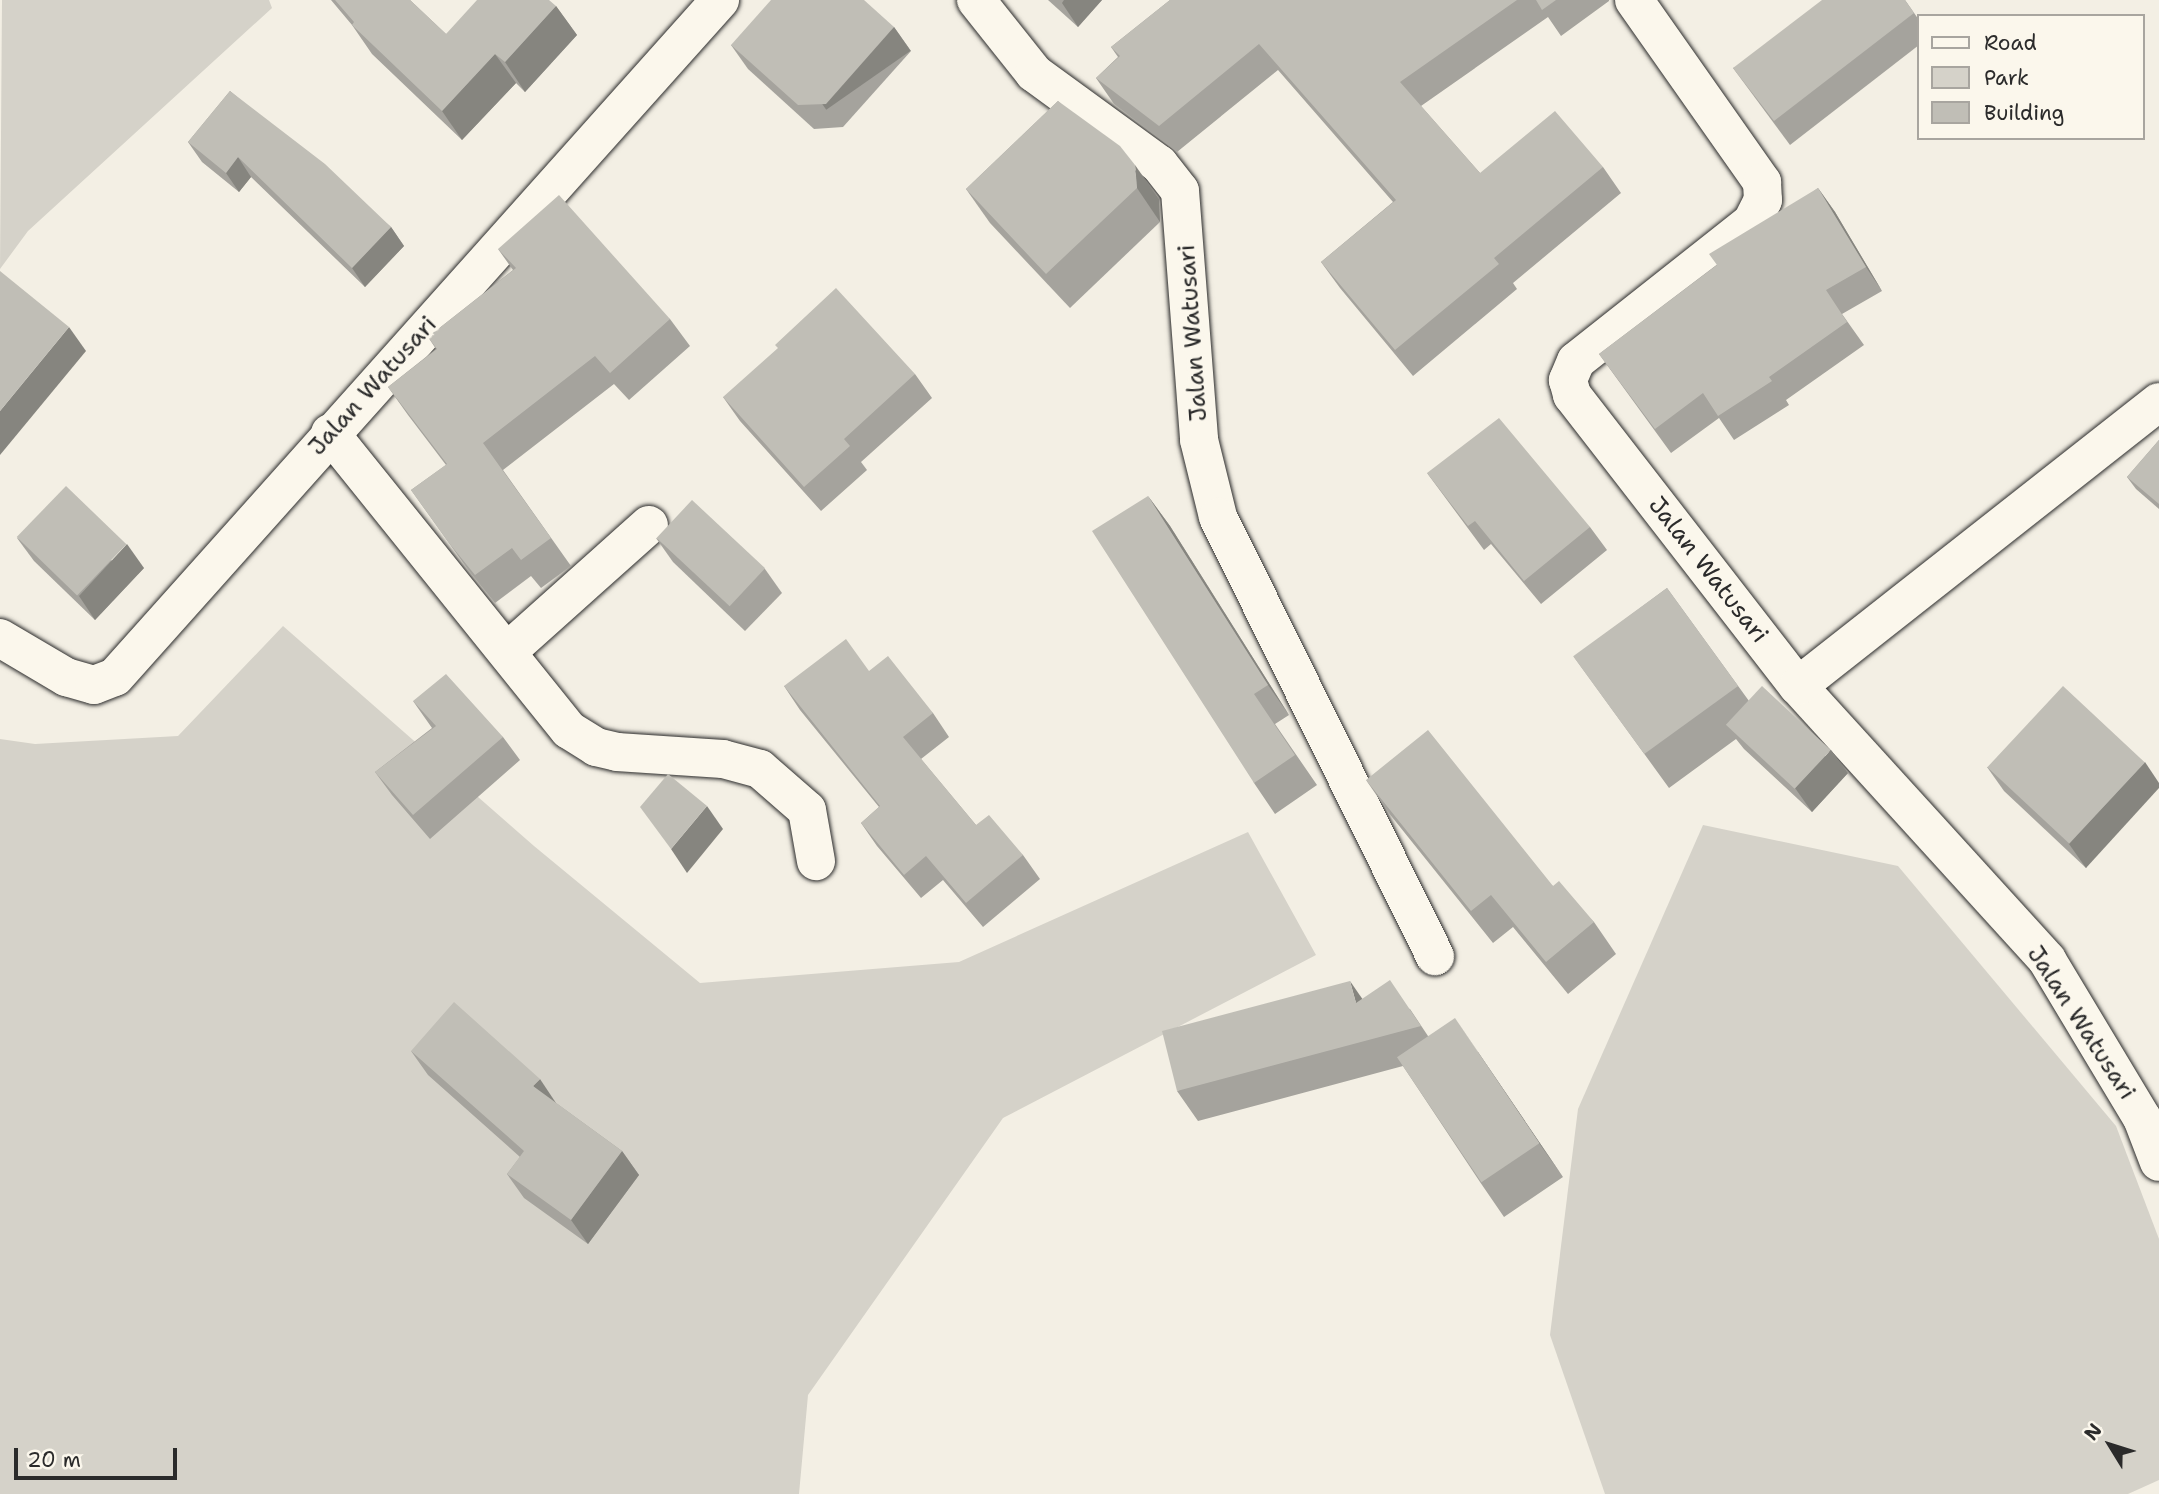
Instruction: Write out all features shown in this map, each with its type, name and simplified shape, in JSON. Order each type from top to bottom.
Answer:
[{"type":"street","name":"Jalan Watusari","points":[[0,638],[66,677],[94,685],[115,677],[330,433],[720,0]]},
{"type":"street","name":"Jalan Watusari","points":[[976,0],[1034,73],[1159,164],[1180,191],[1199,440],[1218,517],[1435,956]]},
{"type":"street","name":"Jalan Watusari","points":[[1634,0],[1762,182],[1763,200],[1752,222],[1576,361],[1568,380],[1572,395],[1798,686],[2047,960],[2141,1118],[2159,1162]]},
{"type":"street","points":[[1798,686],[2159,402]]},
{"type":"street","points":[[330,433],[569,730],[596,747],[688,759],[723,759],[760,769],[807,810],[816,861]]},
{"type":"street","points":[[508,651],[649,525]]},
{"type":"green space","points":[[2,0],[269,0],[272,8],[28,231],[0,269]]},
{"type":"green space","points":[[283,626],[534,846],[700,983],[959,962],[1248,832],[1316,955],[1003,1118],[808,1395],[799,1494],[0,1494],[0,739],[35,744],[178,736]]},
{"type":"green space","points":[[1703,825],[1898,866],[2116,1126],[2159,1239],[2159,1480],[2128,1494],[1605,1494],[1550,1335],[1578,1109]]},
{"type":"building","points":[[335,0],[410,0],[446,34],[477,0],[549,0],[556,6],[505,62],[495,54],[442,111],[352,25],[354,22]]},
{"type":"building","points":[[771,0],[864,0],[894,27],[826,104],[798,105],[731,45]]},
{"type":"building","points":[[1170,0],[1517,0],[1400,82],[1480,173],[1555,111],[1603,167],[1494,258],[1499,264],[1395,350],[1321,262],[1396,200],[1259,44],[1159,126],[1096,78],[1120,56],[1111,47]]},
{"type":"building","points":[[1536,0],[1556,0],[1542,10]]},
{"type":"building","points":[[1822,0],[1905,0],[1914,13],[1774,121],[1733,68]]},
{"type":"building","points":[[230,91],[325,164],[391,227],[352,268],[238,157],[226,173],[188,142]]},
{"type":"building","points":[[1058,101],[1120,146],[1135,165],[1137,188],[1046,274],[966,189]]},
{"type":"building","points":[[1818,188],[1866,267],[1826,290],[1847,322],[1769,377],[1772,381],[1718,416],[1703,393],[1655,429],[1599,354],[1717,265],[1709,254]]},
{"type":"building","points":[[559,195],[670,319],[610,373],[595,356],[483,443],[551,538],[521,560],[512,548],[475,575],[411,490],[447,464],[388,387],[437,349],[428,337],[516,268],[498,249]]},
{"type":"building","points":[[0,271],[69,327],[0,411]]},
{"type":"building","points":[[836,288],[915,374],[844,439],[850,446],[804,487],[723,397],[778,348],[775,345]]},
{"type":"building","points":[[1499,418],[1590,527],[1524,581],[1475,521],[1468,526],[1427,473]]},
{"type":"building","points":[[2159,440],[2159,504],[2127,477]]},
{"type":"building","points":[[66,486],[126,544],[77,595],[17,537]]},
{"type":"building","points":[[1148,496],[1268,685],[1254,694],[1295,755],[1254,783],[1092,531]]},
{"type":"building","points":[[692,500],[765,568],[730,606],[657,538]]},
{"type":"building","points":[[1667,588],[1738,686],[1644,754],[1573,656]]},
{"type":"building","points":[[846,639],[869,671],[888,656],[933,713],[903,737],[976,825],[989,815],[1023,855],[966,903],[926,856],[904,875],[861,823],[880,806],[784,686]]},
{"type":"building","points":[[446,674],[503,737],[413,815],[375,772],[436,726],[413,701]]},
{"type":"building","points":[[1762,686],[1831,750],[1795,789],[1726,725]]},
{"type":"building","points":[[2063,686],[2145,762],[2069,844],[1987,767]]},
{"type":"building","points":[[1428,730],[1553,886],[1559,881],[1594,922],[1546,962],[1491,895],[1471,911],[1366,780]]},
{"type":"building","points":[[668,774],[707,806],[671,849],[640,807]]},
{"type":"building","points":[[1390,980],[1421,1026],[1177,1091],[1162,1031],[1350,981],[1356,1003]]},
{"type":"building","points":[[454,1002],[540,1079],[533,1086],[622,1151],[571,1220],[507,1174],[524,1151],[411,1051]]},
{"type":"building","points":[[1455,1018],[1539,1143],[1481,1182],[1397,1057]]}]
